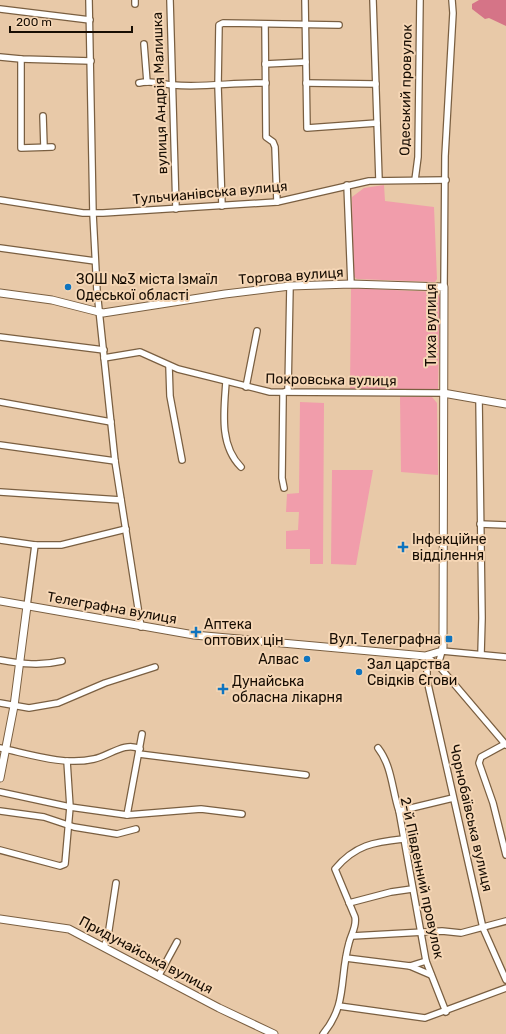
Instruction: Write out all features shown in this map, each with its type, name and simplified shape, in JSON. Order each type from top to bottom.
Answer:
[{"type":"main road","name":"Торгова вулиця","points":[[0,294],[52,300],[100,313],[290,286],[351,284],[444,287]]},
{"type":"main road","name":"Тиха вулиця","points":[[442,651],[444,614],[444,287]]},
{"type":"main road","points":[[443,393],[506,404]]},
{"type":"main road","name":"Телеграфна вулиця","points":[[0,601],[141,627],[218,638],[428,658],[442,651]]},
{"type":"main road","points":[[0,778],[3,748],[14,706],[27,606]]},
{"type":"main road","name":"Придунайська вулиця","points":[[0,919],[69,929],[219,1008],[274,1034]]},
{"type":"street","points":[[89,0],[95,261],[115,461],[141,627]]},
{"type":"street","name":"вулиця Андрія Малишка","points":[[170,0],[176,209]]},
{"type":"street","points":[[305,0],[307,128],[377,123]]},
{"type":"street","points":[[373,0],[379,180]]},
{"type":"street","name":"Одеський провулок","points":[[415,180],[418,157],[420,0]]},
{"type":"street","name":"Тиха вулиця","points":[[444,287],[452,0]]},
{"type":"street","points":[[0,9],[90,20]]},
{"type":"street","points":[[222,206],[218,86],[219,25],[223,23],[339,25]]},
{"type":"street","points":[[265,24],[265,128],[266,137],[273,142],[275,147],[277,202]]},
{"type":"street","points":[[144,44],[147,82]]},
{"type":"street","points":[[0,57],[91,61]]},
{"type":"street","points":[[21,59],[21,148],[52,147]]},
{"type":"street","points":[[265,64],[306,62]]},
{"type":"street","points":[[139,83],[147,82],[172,85],[218,86],[266,83]]},
{"type":"street","points":[[306,83],[376,84]]},
{"type":"street","points":[[43,116],[44,147]]},
{"type":"street","name":"Тульчианівська вулиця","points":[[0,200],[93,214],[277,202],[347,185],[379,180],[446,180]]},
{"type":"street","points":[[347,185],[351,284]]},
{"type":"street","points":[[0,248],[95,261]]},
{"type":"street","points":[[284,488],[282,478],[283,393],[288,390],[290,286]]},
{"type":"street","points":[[246,387],[256,331]]},
{"type":"street","points":[[0,337],[104,350]]},
{"type":"street","name":"Покровська вулиця","points":[[104,358],[137,352],[169,366],[246,387],[283,393],[443,393]]},
{"type":"street","points":[[169,366],[170,396],[182,460]]},
{"type":"street","points":[[226,382],[224,421],[227,441],[230,454],[241,467]]},
{"type":"street","points":[[479,400],[482,618],[481,654]]},
{"type":"street","points":[[0,402],[111,422]]},
{"type":"street","points":[[0,445],[115,461]]},
{"type":"street","points":[[0,492],[120,500]]},
{"type":"street","points":[[480,524],[506,525]]},
{"type":"street","points":[[0,540],[35,545],[61,545],[126,529]]},
{"type":"street","points":[[27,606],[35,545]]},
{"type":"street","points":[[438,665],[442,651]]},
{"type":"street","name":"Телеграфна вулиця","points":[[442,651],[506,657]]},
{"type":"street","points":[[428,658],[438,665],[506,744],[481,757],[478,763],[493,802],[506,855]]},
{"type":"street","name":"Чорнобаївська вулиця","points":[[428,658],[427,680],[483,928],[506,980]]},
{"type":"street","points":[[0,660],[19,664],[46,665],[62,661]]},
{"type":"street","points":[[0,703],[29,708],[58,703],[105,683],[155,667]]},
{"type":"street","points":[[127,815],[140,752],[142,734]]},
{"type":"street","points":[[3,748],[67,761],[94,759],[128,746],[135,746],[140,752],[306,775]]},
{"type":"street","name":"2-й Південний провулок","points":[[378,748],[388,764],[393,794],[399,810],[412,890],[426,961],[446,1012]]},
{"type":"street","points":[[0,850],[63,866],[66,861],[70,806],[67,761]]},
{"type":"street","points":[[0,792],[70,806],[127,815],[201,809],[242,814]]},
{"type":"street","points":[[399,810],[453,798]]},
{"type":"street","points":[[0,811],[44,817],[69,824],[74,827],[117,834],[136,829]]},
{"type":"street","points":[[323,1034],[330,1025],[339,1006],[346,958],[356,924],[356,917],[335,869],[344,858],[373,842],[403,838]]},
{"type":"street","points":[[104,948],[108,936],[116,883]]},
{"type":"street","points":[[349,903],[391,892],[412,890]]},
{"type":"street","points":[[352,936],[442,931],[461,933],[506,921]]},
{"type":"street","points":[[159,976],[177,942]]},
{"type":"street","points":[[346,958],[410,966],[431,975]]},
{"type":"street","points":[[410,966],[426,961]]},
{"type":"street","points":[[339,1006],[425,1018],[446,1012],[506,988]]},
{"type":"shaded area","points":[[479,0],[506,0],[506,26],[489,18],[485,19],[472,9],[472,4]]},
{"type":"shaded area","points":[[384,185],[385,201],[434,207],[437,279],[435,282],[357,279],[353,276],[352,197],[364,188]]},
{"type":"shaded area","points":[[351,288],[437,292],[440,298],[438,391],[350,390]]},
{"type":"shaded area","points":[[400,397],[432,397],[437,403],[438,475],[401,472]]},
{"type":"shaded area","points":[[300,402],[324,403],[323,564],[310,564],[310,549],[286,549],[286,531],[298,530],[299,512],[286,512],[287,494],[299,493]]},
{"type":"shaded area","points":[[332,470],[373,470],[356,565],[331,564]]},
{"type":"place","name":"ЗОШ №3 міста Ізмаїл Одеської області","points":[[68,287]]},
{"type":"place","name":"Інфекційне відділення","points":[[403,547]]},
{"type":"place","name":"Аптека оптових цін","points":[[196,632]]},
{"type":"place","name":"Вул. Телеграфна","points":[[449,639]]},
{"type":"place","name":"Алвас","points":[[307,659]]},
{"type":"place","name":"Зал царства Свідків Єгови","points":[[359,672]]},
{"type":"place","name":"Дунайська обласна лікарня","points":[[223,689]]}]
